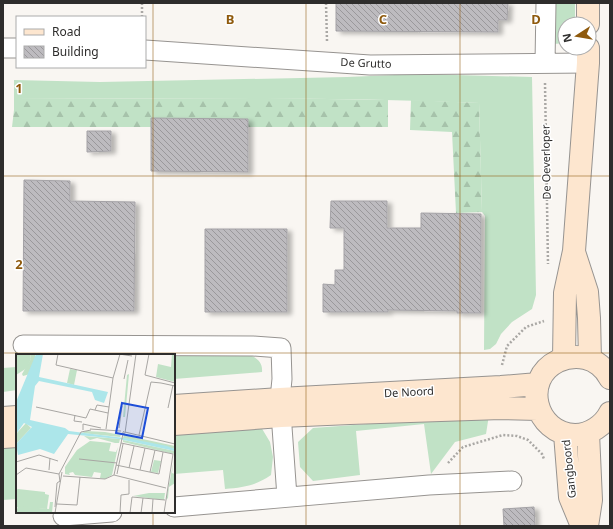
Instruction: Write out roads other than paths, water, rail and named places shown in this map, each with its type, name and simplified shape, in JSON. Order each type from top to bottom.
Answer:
[{"type":"main road","points":[[588,3],[588,16]]},
{"type":"main road","points":[[564,358],[566,293],[574,251],[588,56]]},
{"type":"main road","points":[[574,251],[587,292],[590,359]]},
{"type":"main road","points":[[610,378],[600,365],[590,359],[577,356],[564,358],[553,364],[544,372],[536,392],[538,409],[543,418],[549,425],[565,434],[577,435],[588,433],[599,427],[608,418],[610,413]]},
{"type":"main road","name":"De Noord","points":[[175,424],[281,408],[538,384]]},
{"type":"main road","name":"De Noord","points":[[175,406],[538,409]]},
{"type":"main road","points":[[3,418],[16,417]]},
{"type":"main road","name":"Gangboord","points":[[586,526],[591,500],[588,433]]},
{"type":"main road","name":"Gangboord","points":[[565,434],[570,497],[582,526]]},
{"type":"main road","points":[[3,437],[16,436]]},
{"type":"street","points":[[545,62],[546,3]]},
{"type":"street","points":[[3,48],[16,48]]},
{"type":"street","name":"De Grutto","points":[[146,50],[370,65],[545,62],[582,56]]},
{"type":"street","points":[[23,345],[84,350],[253,346],[281,348],[281,408],[287,497]]},
{"type":"street","points":[[175,507],[429,485],[512,481]]},
{"type":"street","points":[[63,516],[100,513]]}]
